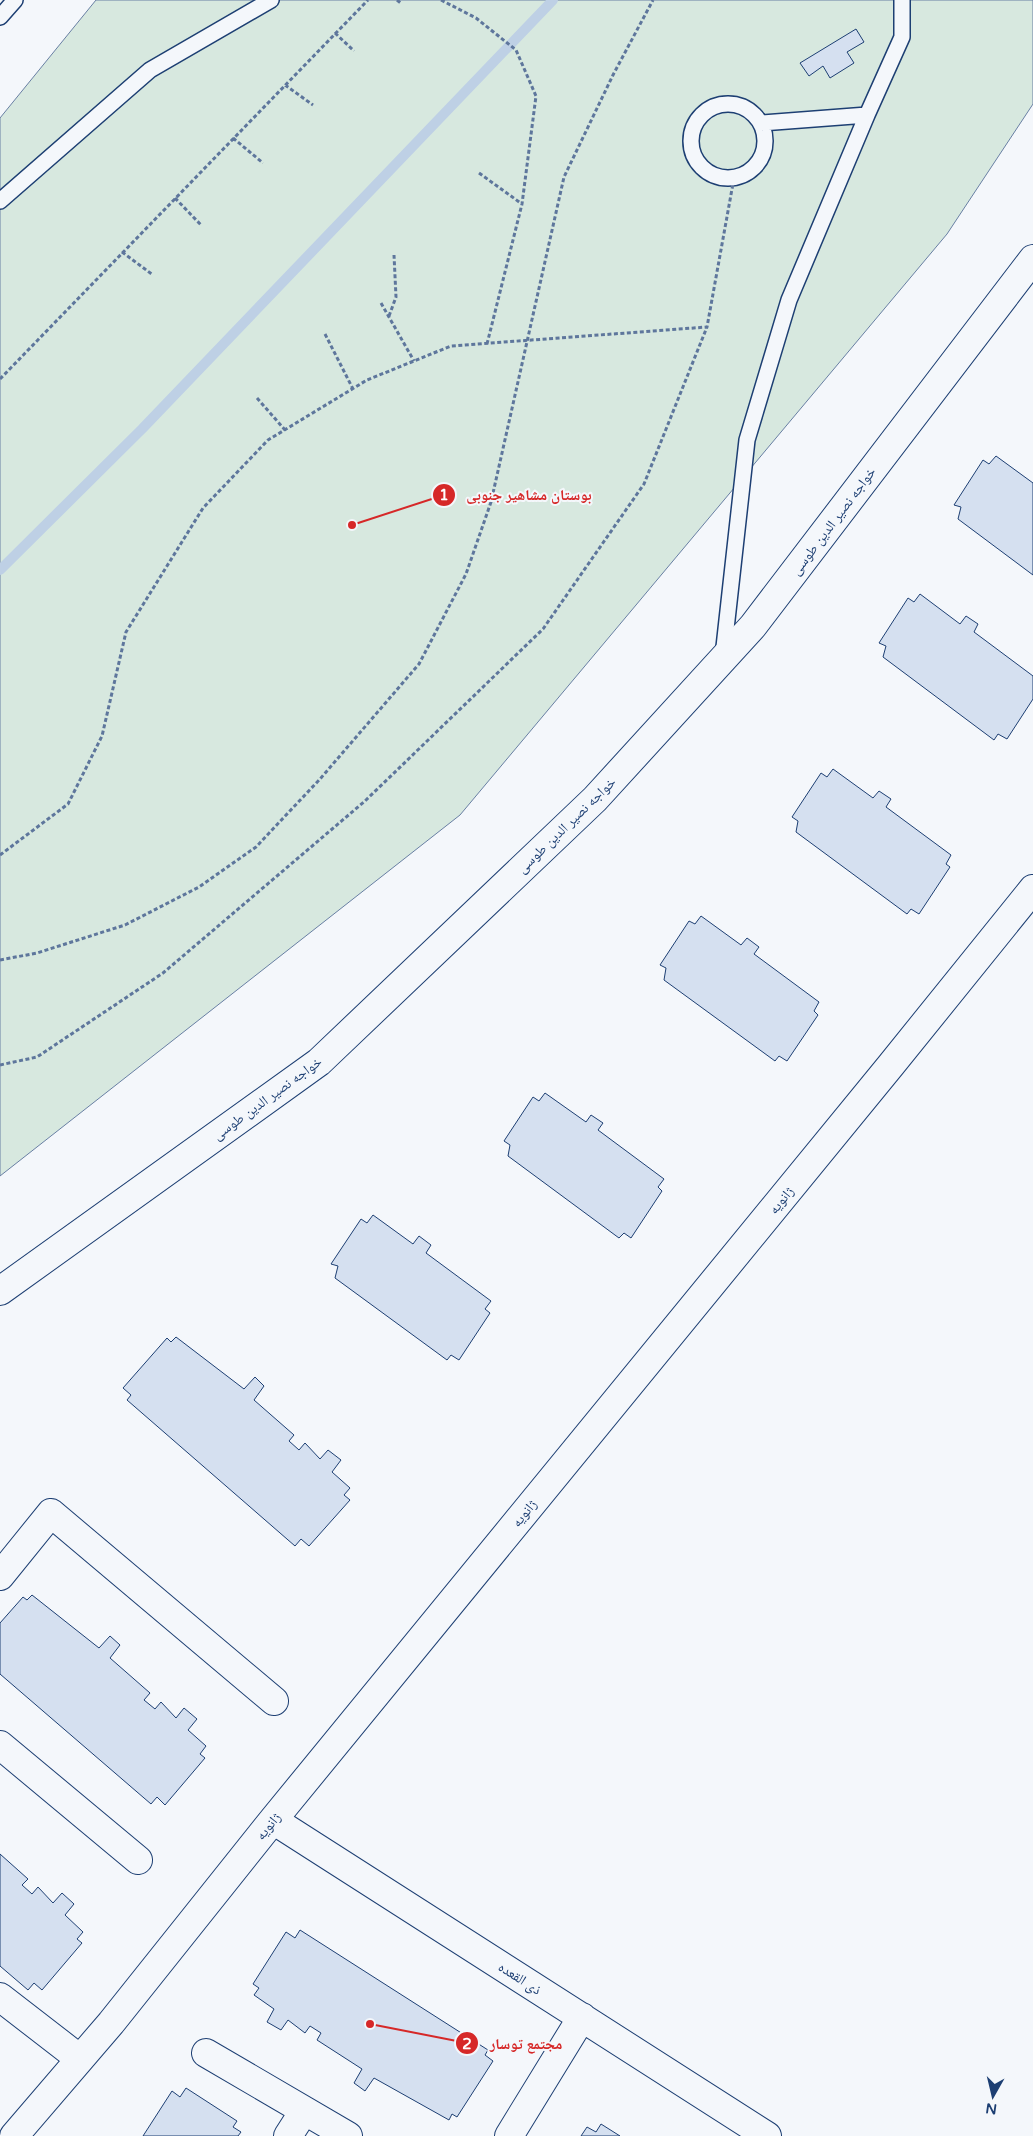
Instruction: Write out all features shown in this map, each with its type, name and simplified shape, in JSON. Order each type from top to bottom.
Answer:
[{"type":"street","name":"خواجه نصیر الدین طوسی","points":[[0,1291],[319,1062],[595,799],[753,626],[1033,259]]},
{"type":"street","name":"ژانویه","points":[[14,2136],[117,2015],[273,1820],[1033,889]]},
{"type":"street","points":[[0,1576],[51,1514],[274,1701]]},
{"type":"street","points":[[0,1745],[138,1860]]},
{"type":"street","name":"ذی القعده","points":[[273,1820],[767,2136]]},
{"type":"street","points":[[0,1997],[80,2059]]},
{"type":"street","points":[[509,2136],[582,2017]]},
{"type":"street","points":[[206,2053],[348,2136]]},
{"type":"street","points":[[288,2136],[304,2110]]},
{"type":"lane","points":[[0,17],[15,0]]},
{"type":"lane","points":[[0,201],[150,70],[271,0]]},
{"type":"lane","points":[[722,660],[747,440],[789,300],[902,37],[902,0]]},
{"type":"lane","points":[[729,104],[742,106],[753,113],[761,123],[765,134],[762,158],[755,167],[745,174],[734,178],[720,177],[707,172],[697,162],[692,149],[691,135],[696,121],[704,112],[716,106],[729,104]]},
{"type":"lane","points":[[761,123],[867,115]]},
{"type":"path","points":[[0,378],[368,0]]},
{"type":"path","points":[[397,0],[402,4]]},
{"type":"path","points":[[441,0],[476,18],[516,50],[536,96],[522,204],[487,344]]},
{"type":"path","points":[[0,960],[37,953],[125,925],[199,887],[256,847],[320,779],[420,664],[466,574],[491,502],[564,178],[613,75],[653,0]]},
{"type":"path","points":[[335,34],[354,51]]},
{"type":"path","points":[[285,85],[313,105]]},
{"type":"path","points":[[233,138],[263,164]]},
{"type":"path","points":[[479,173],[522,204]]},
{"type":"path","points":[[0,1065],[37,1057],[164,973],[365,801],[543,629],[644,484],[707,327],[734,178]]},
{"type":"path","points":[[175,198],[201,225]]},
{"type":"path","points":[[122,252],[153,275]]},
{"type":"path","points":[[389,317],[396,297],[394,255]]},
{"type":"path","points":[[381,303],[414,362]]},
{"type":"path","points":[[0,855],[68,804],[102,736],[126,632],[203,508],[268,440],[367,380],[451,346],[707,327]]},
{"type":"path","points":[[325,334],[353,389]]},
{"type":"path","points":[[257,398],[286,430]]},
{"type":"shaded area","points":[[96,0],[1033,0],[1033,104],[947,234],[460,815],[0,1176],[0,118]]},
{"type":"building","points":[[856,29],[864,42],[847,52],[854,63],[830,78],[823,66],[809,76],[800,63]]},
{"type":"building","points":[[996,456],[1033,483],[1033,575],[958,519],[961,507],[954,505],[983,460],[989,464]]},
{"type":"building","points":[[920,594],[960,624],[966,616],[978,624],[974,632],[1033,676],[1033,699],[1007,739],[998,734],[994,740],[883,657],[886,646],[879,643],[908,598],[914,602]]},
{"type":"building","points":[[833,769],[873,798],[879,791],[891,799],[886,807],[951,855],[946,864],[950,867],[919,914],[911,909],[907,914],[796,832],[798,821],[792,817],[821,773],[827,777]]},
{"type":"building","points":[[701,916],[741,945],[747,938],[759,947],[754,954],[819,1002],[814,1011],[818,1015],[787,1061],[779,1056],[775,1061],[664,980],[666,968],[660,965],[689,921],[695,924]]},
{"type":"building","points":[[545,1093],[586,1122],[591,1115],[603,1123],[598,1130],[664,1179],[658,1187],[662,1191],[631,1238],[624,1233],[619,1238],[508,1156],[510,1145],[504,1141],[533,1097],[539,1101]]},
{"type":"building","points":[[373,1215],[413,1244],[419,1236],[431,1245],[426,1253],[491,1301],[485,1309],[490,1313],[459,1360],[451,1355],[447,1360],[335,1278],[338,1266],[331,1264],[361,1219],[367,1223]]},
{"type":"building","points":[[176,1337],[244,1389],[255,1377],[264,1386],[254,1400],[294,1435],[289,1441],[299,1450],[305,1443],[320,1459],[328,1450],[341,1460],[332,1472],[350,1488],[344,1495],[350,1500],[309,1546],[301,1539],[295,1546],[127,1400],[131,1395],[123,1388],[167,1338],[171,1342]]},
{"type":"building","points":[[32,1595],[99,1648],[110,1636],[120,1645],[110,1658],[150,1693],[144,1700],[155,1709],[161,1702],[176,1718],[184,1708],[197,1719],[188,1730],[206,1746],[200,1754],[205,1758],[165,1805],[157,1797],[151,1804],[0,1674],[0,1623],[23,1597],[27,1600]]},
{"type":"building","points":[[0,1854],[28,1879],[22,1885],[32,1894],[38,1887],[53,1903],[62,1893],[74,1904],[65,1915],[83,1932],[77,1939],[82,1943],[42,1990],[34,1983],[28,1990],[0,1966]]},
{"type":"building","points":[[300,1930],[488,2050],[485,2055],[493,2061],[457,2117],[452,2114],[449,2120],[374,2078],[365,2091],[354,2083],[362,2069],[317,2040],[321,2033],[310,2026],[305,2033],[288,2020],[281,2030],[267,2022],[274,2009],[254,1995],[259,1988],[253,1984],[286,1932],[295,1938]]},
{"type":"building","points":[[186,2088],[237,2121],[233,2127],[241,2132],[238,2136],[143,2136],[172,2091],[180,2097]]},
{"type":"building","points":[[601,2124],[620,2136],[581,2136],[587,2127],[596,2132]]},
{"type":"waterway","points":[[0,570],[142,429],[553,0]]},
{"type":"place","name":"بوستان مشاهیر جنوبی","points":[[352,525]]},
{"type":"place","name":"مجتمع توسار","points":[[370,2024]]}]
